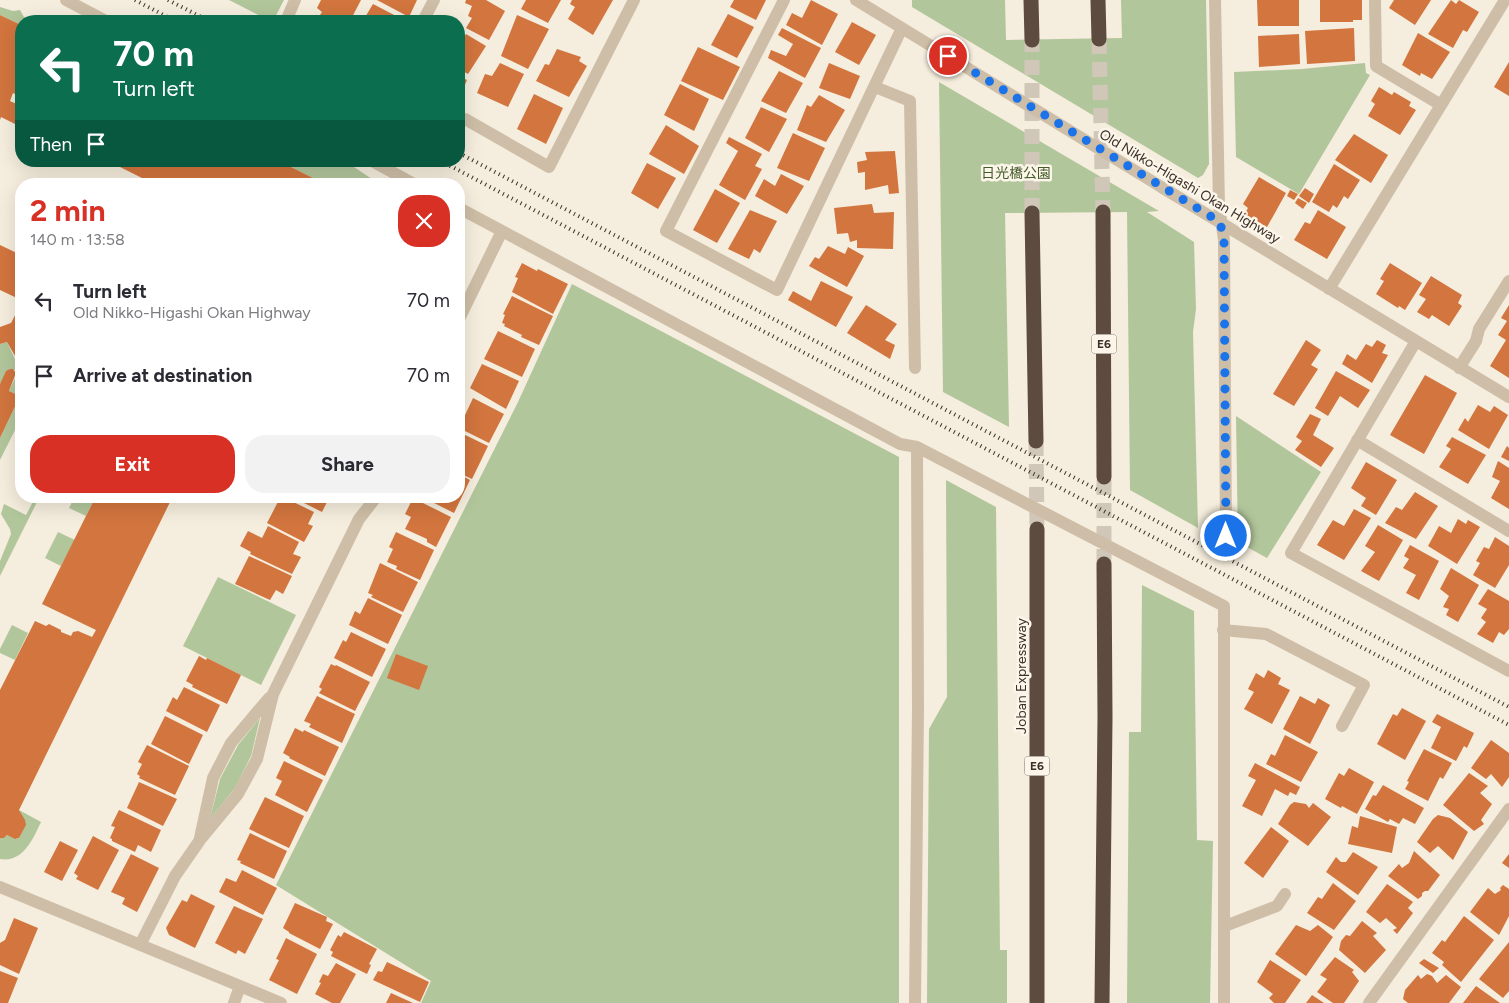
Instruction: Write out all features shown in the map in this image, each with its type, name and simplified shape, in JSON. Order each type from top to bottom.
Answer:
[{"type":"highway","points":[[1031,0],[1032,40]]},
{"type":"highway","points":[[1098,0],[1099,38]]},
{"type":"highway","name":"E6","points":[[1103,212],[1104,477]]},
{"type":"highway","points":[[1032,213],[1036,441]]},
{"type":"highway","name":"Joban Expressway","points":[[1037,529],[1037,1003]]},
{"type":"highway","points":[[1102,1003],[1105,718],[1104,564]]},
{"type":"street","points":[[66,0],[95,15]]},
{"type":"street","points":[[289,15],[295,0]]},
{"type":"street","points":[[426,15],[434,0]]},
{"type":"street","points":[[465,119],[549,167],[634,0]]},
{"type":"street","points":[[784,0],[666,231],[778,290],[902,28]]},
{"type":"street","name":"Old Nikko-Higashi Okan Highway","points":[[856,0],[1509,397]]},
{"type":"street","points":[[1215,0],[1220,222],[1224,240],[1226,536]]},
{"type":"street","points":[[1375,0],[1376,66],[1440,106]]},
{"type":"street","points":[[1330,289],[1505,0]]},
{"type":"street","points":[[874,87],[910,101],[915,368]]},
{"type":"street","points":[[383,167],[403,178]]},
{"type":"street","points":[[465,211],[900,444],[917,447],[1224,606],[1224,1003]]},
{"type":"street","points":[[465,307],[502,231]]},
{"type":"street","points":[[1459,368],[1476,341],[1479,329],[1509,281]]},
{"type":"street","points":[[1416,341],[1291,553],[1509,671]]},
{"type":"street","points":[[1357,440],[1509,531]]},
{"type":"street","points":[[915,1003],[918,708],[917,447]]},
{"type":"street","points":[[359,519],[362,503]]},
{"type":"street","points":[[140,945],[175,876],[200,840],[238,794],[257,759],[273,694],[359,519],[372,503]]},
{"type":"street","points":[[1224,630],[1266,634],[1364,685],[1342,726]]},
{"type":"street","points":[[200,840],[213,778],[231,743],[273,694]]},
{"type":"street","points":[[1368,1003],[1509,810]]},
{"type":"street","points":[[0,887],[281,1003]]},
{"type":"street","points":[[1225,926],[1277,906],[1285,894]]},
{"type":"street","points":[[234,1003],[240,986]]},
{"type":"green space","points":[[229,0],[284,0],[276,15],[258,15]]},
{"type":"green space","points":[[912,0],[1005,0],[1006,40],[1122,38],[1121,0],[1206,0],[1209,164],[1203,175],[1198,178],[912,7]]},
{"type":"green space","points":[[0,7],[13,11],[20,10],[23,15],[15,15],[15,22],[0,15]]},
{"type":"green space","points":[[1365,63],[1366,73],[1370,75],[1299,194],[1236,157],[1234,72],[1302,69]]},
{"type":"green space","name":"日光橋公園","points":[[939,82],[1159,211],[1147,212],[1194,242],[1196,309],[1193,332],[1198,528],[1130,490],[1127,212],[1005,213],[1009,427],[943,392]]},
{"type":"green space","points":[[291,167],[354,167],[370,178],[313,178]]},
{"type":"green space","points":[[572,284],[899,457],[899,1003],[421,1003],[431,981],[276,885],[518,402]]},
{"type":"green space","points":[[7,342],[15,359],[15,370],[10,369],[0,384],[0,344]]},
{"type":"green space","points":[[15,378],[15,394],[9,391]]},
{"type":"green space","points":[[15,406],[15,430],[0,460],[0,438]]},
{"type":"green space","points":[[1236,416],[1321,472],[1267,558],[1238,542]]},
{"type":"green space","points":[[946,480],[996,507],[1000,950],[1007,950],[1007,1003],[927,1003],[929,729],[947,697]]},
{"type":"green space","points":[[32,503],[36,503],[0,576],[0,561],[11,534],[1,514],[4,504],[26,515]]},
{"type":"green space","points":[[72,503],[92,503],[86,516],[69,508]]},
{"type":"green space","points":[[58,532],[75,540],[61,566],[45,558]]},
{"type":"green space","points":[[218,577],[296,615],[261,685],[183,646]]},
{"type":"green space","points":[[1142,585],[1194,611],[1197,840],[1213,841],[1210,1003],[1127,1003],[1129,732],[1141,732]]},
{"type":"green space","points":[[12,625],[28,633],[15,660],[0,653],[0,649]]},
{"type":"green space","points":[[260,718],[251,756],[235,788],[210,819],[220,779],[238,745]]},
{"type":"green space","points":[[19,810],[41,822],[31,842],[21,854],[8,859],[0,859],[0,838],[4,838],[7,835],[17,839],[24,828],[25,823]]},
{"type":"building","points":[[321,0],[361,0],[353,15],[320,15],[322,12],[317,8]]},
{"type":"building","points":[[377,0],[417,0],[410,15],[405,15]]},
{"type":"building","points":[[466,0],[486,0],[505,11],[489,40],[466,28],[472,18],[468,16],[472,6],[465,3]]},
{"type":"building","points":[[526,0],[561,0],[548,23],[521,9]]},
{"type":"building","points":[[572,0],[613,0],[593,35],[568,19],[575,7],[570,4]]},
{"type":"building","points":[[734,0],[766,0],[756,20],[730,7]]},
{"type":"building","points":[[811,0],[838,14],[822,45],[786,25],[792,13],[802,18]]},
{"type":"building","points":[[1257,0],[1299,0],[1299,26],[1258,26]]},
{"type":"building","points":[[1320,0],[1362,0],[1362,20],[1353,20],[1353,22],[1320,22]]},
{"type":"building","points":[[1394,0],[1431,0],[1415,25],[1389,8]]},
{"type":"building","points":[[1451,0],[1456,4],[1459,0],[1479,12],[1467,32],[1463,30],[1453,48],[1428,34]]},
{"type":"building","points":[[373,4],[394,15],[366,15]]},
{"type":"building","points":[[728,14],[754,27],[737,58],[711,45]]},
{"type":"building","points":[[0,15],[15,22],[15,94],[13,93],[10,101],[15,103],[15,124],[1,117],[0,120]]},
{"type":"building","points":[[517,15],[549,29],[528,69],[501,56]]},
{"type":"building","points":[[852,22],[876,35],[859,65],[835,52]]},
{"type":"building","points":[[782,28],[821,48],[805,78],[768,58],[771,50],[786,56],[793,44],[778,35]]},
{"type":"building","points":[[1354,28],[1355,61],[1307,64],[1305,31]]},
{"type":"building","points":[[1418,33],[1450,52],[1432,79],[1421,73],[1420,76],[1402,65]]},
{"type":"building","points":[[466,34],[486,46],[468,74],[465,72]]},
{"type":"building","points":[[1299,34],[1300,64],[1259,67],[1258,36]]},
{"type":"building","points":[[698,47],[740,67],[723,100],[681,81]]},
{"type":"building","points":[[557,49],[581,57],[579,61],[587,66],[569,97],[536,81],[545,64],[549,65]]},
{"type":"building","points":[[1509,62],[1509,96],[1494,87]]},
{"type":"building","points":[[500,63],[524,74],[508,107],[477,93],[485,74],[492,76]]},
{"type":"building","points":[[829,63],[860,76],[850,99],[819,88]]},
{"type":"building","points":[[779,71],[803,83],[786,113],[761,101]]},
{"type":"building","points":[[680,84],[709,99],[694,131],[664,115]]},
{"type":"building","points":[[1379,87],[1392,95],[1394,92],[1411,102],[1409,106],[1416,110],[1400,135],[1368,116],[1375,104],[1371,101]]},
{"type":"building","points":[[534,94],[563,108],[546,144],[517,129]]},
{"type":"building","points":[[819,95],[845,110],[826,142],[797,130],[807,105],[811,107]]},
{"type":"building","points":[[761,107],[787,119],[769,152],[745,138]]},
{"type":"building","points":[[666,125],[699,146],[684,174],[649,154]]},
{"type":"building","points":[[793,133],[825,148],[809,181],[777,168]]},
{"type":"building","points":[[1354,134],[1388,155],[1371,183],[1335,160]]},
{"type":"building","points":[[729,137],[762,154],[755,166],[762,169],[745,200],[719,185],[738,151],[726,143]]},
{"type":"building","points":[[895,151],[899,193],[889,194],[888,185],[865,190],[865,172],[858,173],[857,162],[867,160],[865,152]]},
{"type":"building","points":[[647,163],[676,178],[658,209],[631,193]]},
{"type":"building","points":[[1334,164],[1360,180],[1348,199],[1344,196],[1337,208],[1333,205],[1329,212],[1312,202]]},
{"type":"building","points":[[120,167],[291,167],[313,178],[142,178]]},
{"type":"building","points":[[781,174],[804,186],[787,214],[755,196],[764,179],[775,186]]},
{"type":"building","points":[[1259,177],[1286,193],[1267,227],[1244,215],[1248,208],[1243,204]]},
{"type":"building","points":[[1305,188],[1314,194],[1309,203],[1299,196]]},
{"type":"building","points":[[715,189],[740,203],[717,243],[693,230]]},
{"type":"building","points":[[1290,190],[1298,194],[1294,200],[1287,196]]},
{"type":"building","points":[[1298,198],[1307,203],[1303,209],[1295,203]]},
{"type":"building","points":[[872,204],[874,213],[894,212],[893,249],[857,248],[857,240],[850,242],[848,233],[837,234],[834,208]]},
{"type":"building","points":[[750,210],[777,221],[760,253],[754,249],[749,259],[728,249]]},
{"type":"building","points":[[1318,210],[1346,227],[1327,259],[1294,240],[1305,222],[1310,224]]},
{"type":"building","points":[[0,245],[15,252],[15,297],[0,290]]},
{"type":"building","points":[[828,246],[845,254],[848,247],[864,256],[847,287],[809,266],[815,257],[819,259]]},
{"type":"building","points":[[522,263],[568,284],[553,314],[512,292],[518,278],[515,277]]},
{"type":"building","points":[[1390,263],[1422,283],[1405,310],[1399,306],[1398,308],[1376,294],[1384,281],[1380,279]]},
{"type":"building","points":[[1431,276],[1462,295],[1458,303],[1462,306],[1449,326],[1432,315],[1429,319],[1417,312],[1426,299],[1419,295]]},
{"type":"building","points":[[821,281],[853,297],[836,327],[788,300],[793,291],[811,301]]},
{"type":"building","points":[[512,296],[553,316],[539,345],[521,337],[522,335],[504,326],[505,324],[502,323],[505,315],[503,314]]},
{"type":"building","points":[[866,305],[897,324],[885,340],[895,345],[890,359],[847,333]]},
{"type":"building","points":[[1509,305],[1509,378],[1490,366],[1506,340],[1498,335],[1507,321],[1501,318]]},
{"type":"building","points":[[15,315],[15,356],[7,342],[0,344],[0,327],[11,323]]},
{"type":"building","points":[[498,331],[535,349],[522,377],[484,359]]},
{"type":"building","points":[[1306,340],[1321,350],[1311,365],[1318,369],[1294,406],[1273,394]]},
{"type":"building","points":[[1377,340],[1386,345],[1382,353],[1388,355],[1372,383],[1342,364],[1347,354],[1356,360],[1366,344],[1372,347]]},
{"type":"building","points":[[482,364],[519,381],[506,409],[470,388]]},
{"type":"building","points":[[13,369],[15,372],[9,391],[15,394],[15,406],[0,438],[0,384],[6,371]]},
{"type":"building","points":[[1336,371],[1370,390],[1358,408],[1340,396],[1328,416],[1315,408]]},
{"type":"building","points":[[1425,375],[1457,393],[1424,454],[1390,435]]},
{"type":"building","points":[[473,398],[504,414],[489,443],[465,431],[465,415]]},
{"type":"building","points":[[1478,405],[1490,412],[1494,406],[1508,415],[1489,449],[1458,430],[1465,418],[1468,422]]},
{"type":"building","points":[[1310,414],[1321,419],[1313,435],[1334,448],[1321,467],[1295,450],[1302,441],[1296,437]]},
{"type":"building","points":[[465,435],[488,446],[472,479],[465,476]]},
{"type":"building","points":[[1452,437],[1486,455],[1468,484],[1439,467],[1451,449],[1446,446]]},
{"type":"building","points":[[1507,446],[1509,448],[1509,461],[1501,457]]},
{"type":"building","points":[[1498,461],[1509,468],[1509,509],[1491,498],[1500,481],[1492,477]]},
{"type":"building","points":[[1366,462],[1397,480],[1376,515],[1361,506],[1366,498],[1351,488]]},
{"type":"building","points":[[465,477],[470,480],[465,490]]},
{"type":"building","points":[[1415,492],[1438,506],[1416,539],[1385,523],[1396,507],[1402,510]]},
{"type":"building","points":[[92,503],[170,503],[19,810],[26,825],[19,838],[15,839],[7,835],[4,838],[0,838],[0,690],[35,621],[46,626],[49,624],[71,636],[73,632],[78,631],[92,637],[96,630],[42,604]]},
{"type":"building","points":[[277,503],[295,503],[314,512],[308,524],[313,526],[304,542],[267,523]]},
{"type":"building","points":[[304,503],[326,503],[322,512]]},
{"type":"building","points":[[410,503],[423,503],[451,517],[436,547],[427,542],[427,539],[405,529],[411,517],[405,514]]},
{"type":"building","points":[[434,503],[459,503],[454,513]]},
{"type":"building","points":[[1354,509],[1371,518],[1344,560],[1317,545],[1333,520],[1344,526]]},
{"type":"building","points":[[1458,519],[1466,524],[1468,520],[1480,527],[1457,564],[1428,546],[1439,526],[1451,533]]},
{"type":"building","points":[[1378,525],[1403,540],[1379,581],[1361,571],[1375,552],[1365,546]]},
{"type":"building","points":[[268,526],[299,542],[293,554],[301,557],[292,574],[250,554],[251,552],[240,546],[248,531],[262,538]]},
{"type":"building","points":[[396,532],[434,550],[420,580],[396,569],[397,566],[387,562],[393,549],[389,547]]},
{"type":"building","points":[[1495,537],[1509,546],[1509,565],[1495,588],[1473,575],[1480,563],[1476,561],[1484,547],[1489,549]]},
{"type":"building","points":[[1410,545],[1439,561],[1419,600],[1406,593],[1416,575],[1403,568],[1409,559],[1404,556]]},
{"type":"building","points":[[249,556],[292,576],[283,594],[276,590],[270,600],[235,584]]},
{"type":"building","points":[[380,563],[418,582],[403,612],[371,597],[373,595],[368,593]]},
{"type":"building","points":[[1451,568],[1479,585],[1458,622],[1446,615],[1449,609],[1443,607],[1449,596],[1440,589]]},
{"type":"building","points":[[1488,589],[1509,601],[1509,629],[1504,635],[1499,632],[1493,643],[1477,634],[1486,622],[1481,618],[1487,609],[1478,604]]},
{"type":"building","points":[[368,598],[402,615],[388,644],[349,625],[355,611],[360,614]]},
{"type":"building","points":[[351,632],[386,649],[372,677],[334,658],[343,640],[346,642]]},
{"type":"building","points":[[396,654],[428,666],[419,690],[387,678]]},
{"type":"building","points":[[199,656],[241,675],[227,704],[192,687],[193,685],[186,681]]},
{"type":"building","points":[[331,664],[370,682],[355,711],[319,693],[322,689],[319,687]]},
{"type":"building","points":[[1268,670],[1281,678],[1278,684],[1290,690],[1272,724],[1244,709],[1254,692],[1248,689],[1256,673],[1264,678]]},
{"type":"building","points":[[184,687],[220,705],[207,732],[166,711],[173,697],[177,700]]},
{"type":"building","points":[[317,696],[355,714],[342,743],[309,727],[311,724],[304,721]]},
{"type":"building","points":[[1300,696],[1315,704],[1318,698],[1330,705],[1310,744],[1283,729]]},
{"type":"building","points":[[1402,708],[1426,721],[1405,760],[1377,744],[1393,714],[1397,716]]},
{"type":"building","points":[[1437,714],[1474,733],[1467,748],[1464,746],[1456,761],[1431,748],[1441,727],[1432,722]]},
{"type":"building","points":[[165,716],[203,735],[189,764],[151,744]]},
{"type":"building","points":[[295,728],[303,732],[304,730],[339,747],[325,776],[289,758],[283,753]]},
{"type":"building","points":[[1285,735],[1318,752],[1301,782],[1266,764],[1271,754],[1275,756]]},
{"type":"building","points":[[1491,740],[1509,753],[1509,777],[1502,787],[1491,774],[1486,779],[1471,768]]},
{"type":"building","points":[[147,745],[189,766],[175,795],[139,778],[140,776],[137,774],[142,764],[138,762]]},
{"type":"building","points":[[1424,749],[1452,763],[1443,779],[1440,777],[1428,801],[1405,789],[1409,782],[1407,781]]},
{"type":"building","points":[[284,761],[323,780],[307,812],[275,795],[282,781],[276,778]]},
{"type":"building","points":[[1255,763],[1300,787],[1296,795],[1290,792],[1288,796],[1275,789],[1262,816],[1242,806],[1256,780],[1248,776]]},
{"type":"building","points":[[1349,768],[1374,782],[1357,814],[1325,799],[1339,773],[1344,776]]},
{"type":"building","points":[[1469,773],[1488,786],[1480,793],[1492,804],[1481,820],[1484,824],[1474,831],[1443,805]]},
{"type":"building","points":[[139,782],[177,799],[163,826],[127,808]]},
{"type":"building","points":[[1383,785],[1424,808],[1415,824],[1403,818],[1399,824],[1390,819],[1388,822],[1365,809],[1373,795],[1376,796]]},
{"type":"building","points":[[265,797],[304,816],[289,848],[249,829]]},
{"type":"building","points":[[1294,802],[1306,804],[1309,808],[1313,803],[1331,817],[1308,846],[1278,824]]},
{"type":"building","points":[[119,810],[161,830],[151,852],[138,845],[135,852],[112,841],[110,838],[115,827],[111,826]]},
{"type":"building","points":[[1438,815],[1450,818],[1468,832],[1453,860],[1438,846],[1430,853],[1417,842]]},
{"type":"building","points":[[1360,816],[1397,827],[1392,853],[1348,844],[1352,826],[1358,828]]},
{"type":"building","points":[[1271,827],[1289,841],[1263,878],[1244,863]]},
{"type":"building","points":[[250,833],[287,851],[274,879],[237,860]]},
{"type":"building","points":[[93,836],[119,850],[98,890],[76,879],[78,876],[74,873]]},
{"type":"building","points":[[60,841],[78,850],[62,881],[44,872]]},
{"type":"building","points":[[1414,851],[1440,875],[1428,891],[1422,893],[1422,896],[1418,899],[1388,876],[1399,864],[1402,868],[1409,863]]},
{"type":"building","points":[[1353,852],[1378,867],[1358,895],[1326,872],[1336,857],[1341,862],[1346,862]]},
{"type":"building","points":[[131,854],[159,868],[137,912],[122,904],[125,898],[111,892]]},
{"type":"building","points":[[1509,854],[1509,868],[1502,863]]},
{"type":"building","points":[[242,870],[277,888],[263,915],[219,892],[226,878],[236,882]]},
{"type":"building","points":[[1333,883],[1356,901],[1334,930],[1307,913],[1318,897],[1322,899]]},
{"type":"building","points":[[1387,884],[1413,902],[1408,908],[1413,913],[1397,934],[1393,930],[1397,928],[1386,918],[1380,923],[1366,912]]},
{"type":"building","points":[[1503,885],[1509,889],[1509,916],[1499,935],[1470,912],[1488,888],[1495,894],[1501,890],[1500,888]]},
{"type":"building","points":[[191,894],[215,906],[195,948],[169,935],[166,928],[182,900],[187,902]]},
{"type":"building","points":[[295,903],[327,917],[326,921],[333,924],[320,949],[283,928]]},
{"type":"building","points":[[234,906],[263,919],[245,954],[238,950],[236,954],[215,943]]},
{"type":"building","points":[[1464,916],[1494,940],[1461,982],[1442,965],[1444,962],[1432,953],[1442,940],[1445,942]]},
{"type":"building","points":[[14,918],[38,928],[19,974],[0,965],[0,943],[5,940]]},
{"type":"building","points":[[1362,921],[1377,933],[1373,936],[1386,950],[1365,973],[1339,950],[1341,941],[1346,935],[1350,936]]},
{"type":"building","points":[[1296,925],[1310,931],[1318,925],[1333,937],[1306,976],[1275,954]]},
{"type":"building","points":[[344,932],[377,949],[369,964],[371,965],[367,974],[331,956],[333,952],[330,950],[338,935],[341,937]]},
{"type":"building","points":[[286,938],[317,954],[297,994],[269,980],[279,960],[276,959]]},
{"type":"building","points":[[1509,942],[1509,991],[1503,998],[1479,979]]},
{"type":"building","points":[[1335,957],[1354,970],[1352,972],[1359,981],[1344,1003],[1333,1003],[1317,992],[1327,979],[1320,975]]},
{"type":"building","points":[[1424,959],[1439,968],[1433,973],[1419,963]]},
{"type":"building","points":[[1270,960],[1301,980],[1285,1003],[1274,1003],[1269,998],[1273,994],[1257,982]]},
{"type":"building","points":[[387,962],[429,982],[420,1002],[373,980],[378,971],[382,972]]},
{"type":"building","points":[[336,963],[356,974],[340,1003],[332,1003],[315,994],[323,974],[328,976]]},
{"type":"building","points":[[0,971],[18,978],[8,1003],[0,1003]]},
{"type":"building","points":[[1427,974],[1432,976],[1437,983],[1446,975],[1461,987],[1449,1003],[1408,1003],[1403,999],[1405,990],[1418,975],[1421,979]]},
{"type":"building","points":[[1476,986],[1500,1003],[1463,1003]]},
{"type":"building","points":[[391,993],[413,1003],[386,1003]]},
{"type":"building","points":[[1312,995],[1324,1003],[1306,1003]]},
{"type":"tunnel","points":[[1099,39],[1103,212]]},
{"type":"tunnel","points":[[1032,40],[1032,213]]},
{"type":"tunnel","points":[[1036,441],[1037,529]]},
{"type":"tunnel","points":[[1104,477],[1104,564]]},
{"type":"railway","points":[[135,0],[164,15]]},
{"type":"railway","points":[[168,0],[197,15]]},
{"type":"railway","points":[[465,156],[1509,707]]},
{"type":"railway","points":[[452,167],[1509,725]]},
{"type":"route","points":[[948,56],[1220,222],[1224,240],[1226,536]]}]
